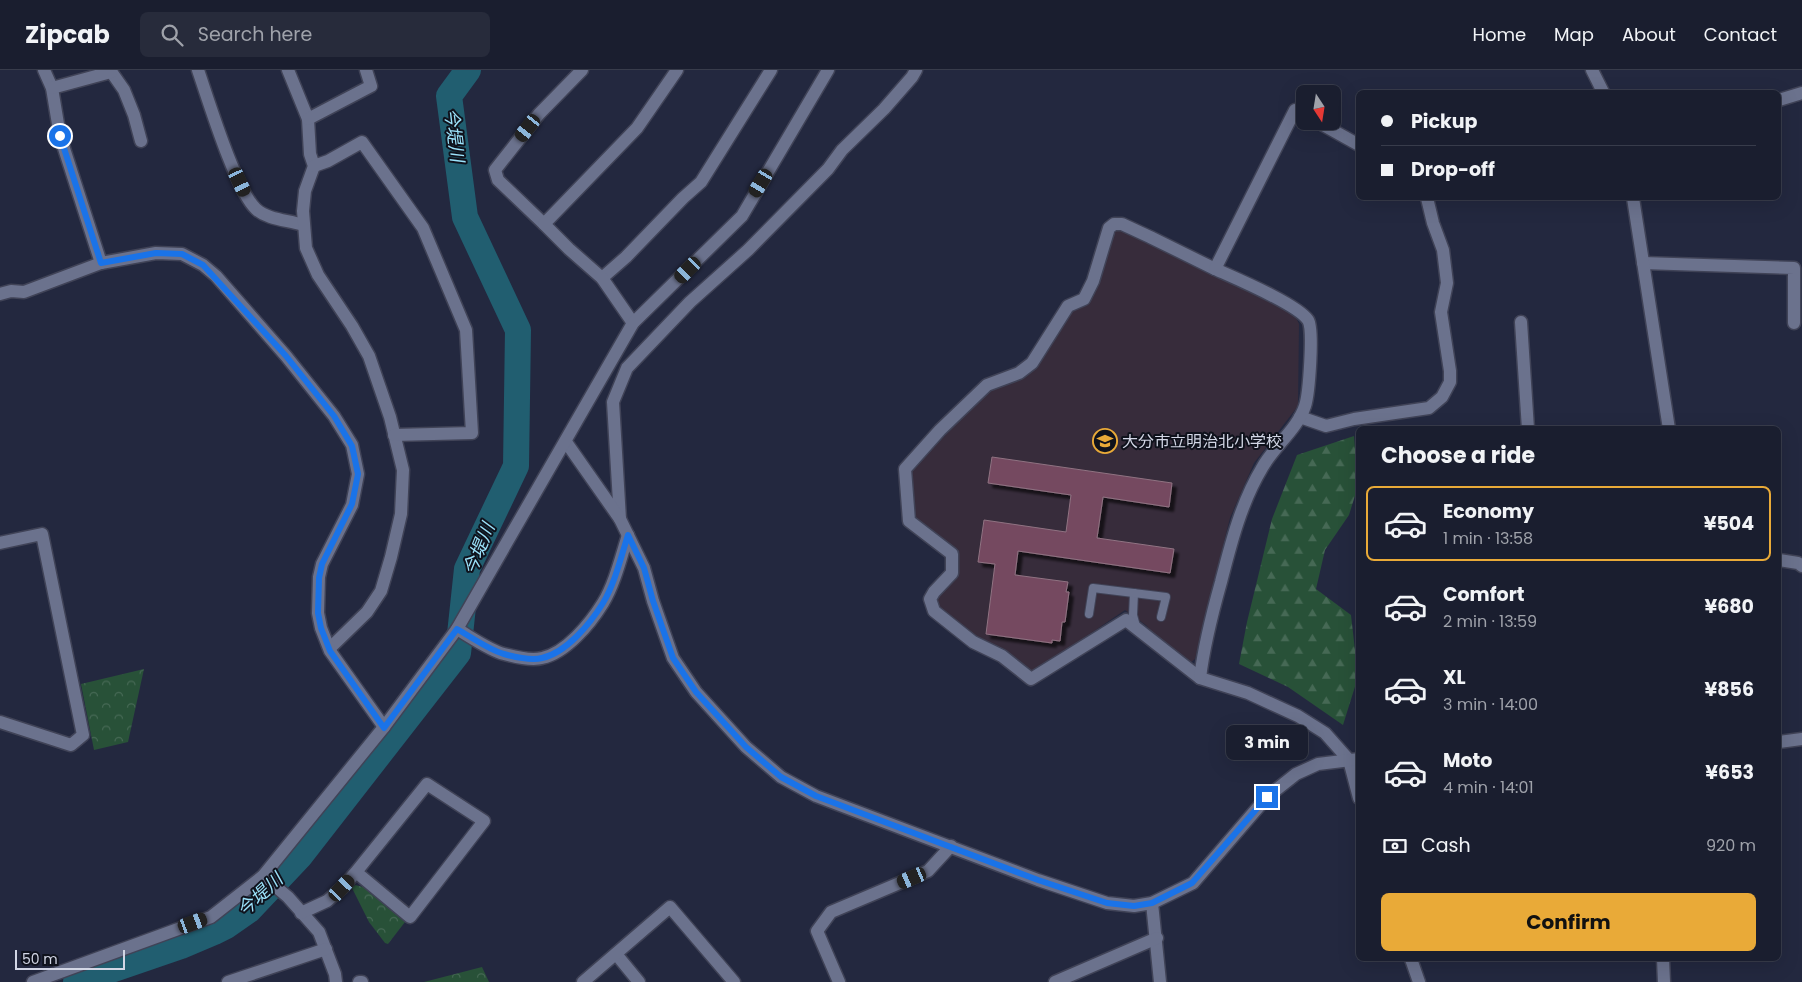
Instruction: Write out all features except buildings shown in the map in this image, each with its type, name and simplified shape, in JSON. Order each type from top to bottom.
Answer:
[{"type":"street","points":[[44,70],[52,88],[60,136],[101,263]]},
{"type":"street","points":[[198,70],[233,167],[246,196],[256,209],[270,217],[303,225]]},
{"type":"street","points":[[288,70],[308,119],[310,154],[314,166],[306,191],[303,211],[306,248],[318,275],[352,326],[369,356],[390,417],[403,470],[401,514],[392,556],[381,591],[367,612],[330,648]]},
{"type":"street","points":[[308,119],[371,86],[366,70]]},
{"type":"street","points":[[582,70],[539,114],[495,170],[498,180],[569,249],[602,278],[633,324]]},
{"type":"street","points":[[544,224],[637,128],[677,70]]},
{"type":"street","points":[[602,278],[626,257],[682,198],[701,182],[771,70]]},
{"type":"street","points":[[34,982],[210,917],[267,879],[384,728],[457,629],[633,324],[742,216],[828,70]]},
{"type":"street","points":[[620,519],[613,402],[627,368],[690,302],[748,250],[828,169],[842,150],[884,109],[916,70]]},
{"type":"street","points":[[1592,70],[1602,90]]},
{"type":"street","points":[[52,88],[110,71],[124,90],[134,115],[141,141]]},
{"type":"street","points":[[1781,99],[1802,93]]},
{"type":"street","points":[[1215,268],[1296,110]]},
{"type":"street","points":[[1332,130],[1356,143]]},
{"type":"street","points":[[314,166],[328,161],[362,142],[423,228],[466,330],[472,433],[394,435]]},
{"type":"street","points":[[1300,417],[1326,426],[1354,419],[1429,408],[1442,397],[1450,382],[1441,312],[1447,283],[1443,250],[1433,223],[1427,200]]},
{"type":"street","points":[[1634,200],[1669,426]]},
{"type":"street","points":[[1200,678],[1205,643],[1235,526],[1262,468],[1300,417],[1306,404],[1312,338],[1310,325],[1307,318],[1294,308],[1150,236],[1122,224],[1114,224],[1109,228],[1094,281],[1084,299],[1068,306],[1032,363],[1019,373],[988,385],[940,430],[905,469],[909,521],[952,554],[952,573],[934,592],[930,600],[934,611],[973,642],[1002,656],[1031,679],[1126,620],[1200,678],[1248,693],[1298,716],[1325,733],[1354,759],[1356,775]]},
{"type":"street","points":[[0,294],[11,291],[24,292],[101,263],[156,253],[182,254],[203,265],[286,356],[334,416],[352,446],[358,474],[352,504],[322,564],[319,578],[318,613],[321,628],[330,648],[384,728]]},
{"type":"street","points":[[1643,262],[1794,268],[1794,324]]},
{"type":"street","points":[[1521,322],[1528,426]]},
{"type":"street","points":[[566,442],[620,519],[644,568],[653,601],[673,658],[696,692],[746,747],[781,777],[816,796],[1038,880],[1107,903],[1134,906],[1152,903],[1192,883],[1267,797],[1296,774],[1318,764],[1354,759]]},
{"type":"street","points":[[0,542],[42,534],[82,735],[71,746],[0,722]]},
{"type":"street","points":[[457,629],[502,654],[540,659],[558,653],[578,635],[603,603],[616,575],[628,535]]},
{"type":"street","points":[[1781,560],[1798,563],[1802,566]]},
{"type":"street","points":[[1781,742],[1802,739]]},
{"type":"street","points":[[301,913],[327,901],[356,872],[427,784],[484,822],[410,917],[356,872]]},
{"type":"street","points":[[839,982],[817,931],[831,912],[928,870],[951,846]]},
{"type":"street","points":[[267,879],[288,897],[319,932],[336,982]]},
{"type":"street","points":[[1152,903],[1160,982]]},
{"type":"street","points":[[583,982],[670,907],[734,982]]},
{"type":"street","points":[[1055,982],[1157,938]]},
{"type":"street","points":[[228,982],[326,949]]},
{"type":"street","points":[[616,954],[639,982]]},
{"type":"street","points":[[1412,961],[1419,982]]},
{"type":"street","points":[[1663,961],[1664,982]]},
{"type":"lane","points":[[1089,614],[1093,588],[1166,597],[1161,617]]},
{"type":"lane","points":[[1134,593],[1133,615],[1136,628]]},
{"type":"shaded area","name":"大分市立明治北小学校","points":[[1112,229],[1122,229],[1294,313],[1299,324],[1298,406],[1254,463],[1230,518],[1195,659],[1190,663],[1149,630],[1147,626],[1125,610],[1037,670],[1027,671],[976,639],[937,607],[937,595],[956,551],[915,520],[911,471],[990,389],[1003,385],[1074,309]]},
{"type":"green space","points":[[1354,436],[1356,492],[1349,515],[1325,550],[1316,589],[1351,615],[1356,659],[1356,683],[1343,725],[1288,687],[1239,664],[1247,622],[1272,519],[1297,455]]},
{"type":"green space","points":[[144,669],[128,742],[94,750],[81,684]]},
{"type":"green space","points":[[355,885],[363,887],[405,922],[388,944],[385,943],[369,922],[352,888]]},
{"type":"green space","points":[[482,967],[489,982],[424,982]]},
{"type":"waterway","name":"今堤川","points":[[76,982],[181,946],[226,926],[249,910],[300,856],[458,653],[467,569],[516,466],[518,330],[465,217],[449,96],[468,70]]},
{"type":"place","name":"大分市立明治北小学校","points":[[1105,441]]},
{"type":"route","points":[[60,136],[101,263],[156,253],[182,254],[203,265],[216,276],[286,356],[334,416],[352,446],[358,474],[352,504],[322,564],[319,578],[318,613],[321,628],[330,651],[384,728],[457,629],[502,654],[540,659],[558,653],[578,635],[603,603],[616,575],[628,535],[644,568],[653,601],[673,658],[696,692],[746,747],[781,777],[816,796],[1038,880],[1107,903],[1134,906],[1152,903],[1192,883],[1267,797]]}]
